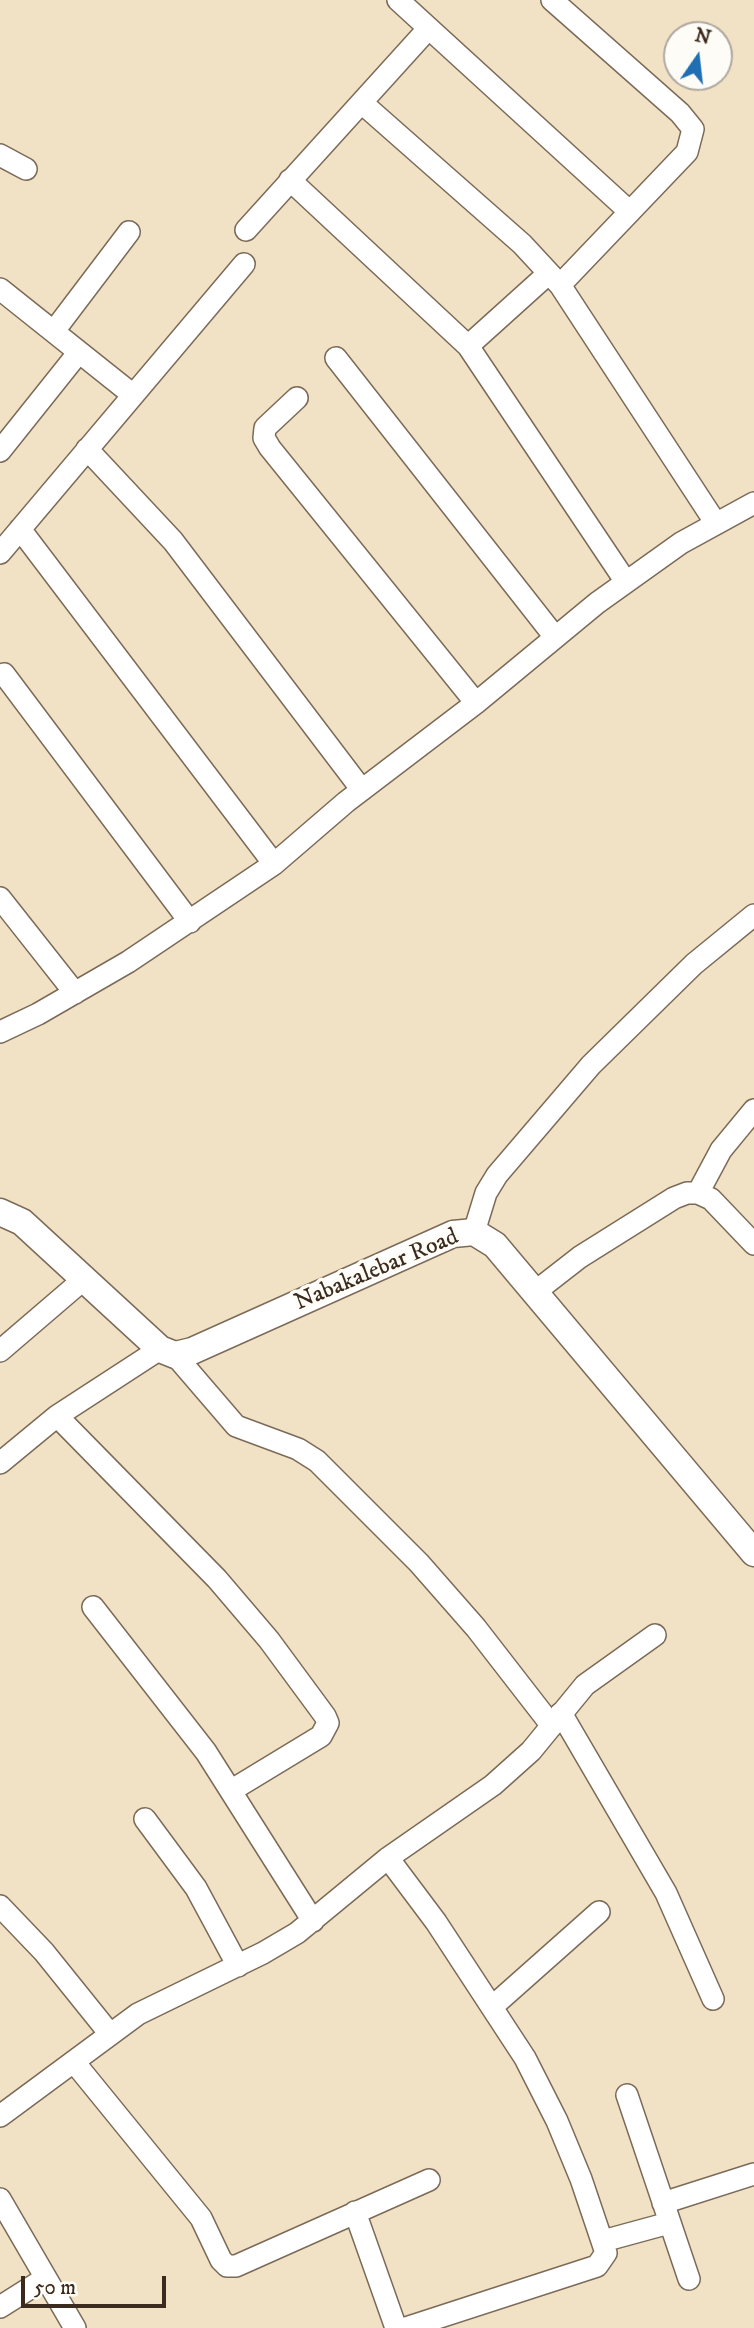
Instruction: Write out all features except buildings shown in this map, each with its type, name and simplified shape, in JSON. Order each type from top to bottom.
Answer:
[{"type":"main road","points":[[0,1212],[22,1223],[167,1352]]},
{"type":"main road","name":"Nabakalebar Road","points":[[167,1352],[192,1351],[453,1234],[474,1232],[495,1245],[754,1553]]},
{"type":"street","points":[[398,0],[630,212]]},
{"type":"street","points":[[468,346],[555,279],[630,212],[687,152],[693,129],[680,113],[552,0]]},
{"type":"street","points":[[246,230],[428,29]]},
{"type":"street","points":[[362,103],[504,228],[555,279],[715,522]]},
{"type":"street","points":[[0,155],[26,169]]},
{"type":"street","points":[[290,180],[468,346],[626,582]]},
{"type":"street","points":[[54,331],[129,232]]},
{"type":"street","points":[[0,553],[244,264]]},
{"type":"street","points":[[0,289],[133,395]]},
{"type":"street","points":[[0,451],[79,352]]},
{"type":"street","points":[[336,358],[555,637]]},
{"type":"street","points":[[297,398],[265,428],[264,438],[476,703]]},
{"type":"street","points":[[87,449],[173,541],[362,790]]},
{"type":"street","points":[[0,1032],[75,993],[190,922],[274,864],[362,790],[476,703],[626,582],[715,522],[754,503]]},
{"type":"street","points":[[20,529],[274,864]]},
{"type":"street","points":[[4,674],[190,922]]},
{"type":"street","points":[[0,898],[75,993]]},
{"type":"street","points":[[474,1232],[486,1193],[497,1175],[591,1065],[694,964],[754,915]]},
{"type":"street","points":[[698,1193],[721,1150],[754,1110]]},
{"type":"street","points":[[535,1292],[580,1257],[674,1198],[698,1193],[711,1199],[734,1220],[754,1244]]},
{"type":"street","points":[[0,1351],[84,1279]]},
{"type":"street","points":[[0,1463],[57,1416],[167,1352],[236,1426],[307,1453],[444,1591],[556,1720],[666,1893],[713,1999]]},
{"type":"street","points":[[57,1416],[217,1579],[269,1640],[326,1716],[328,1723],[321,1736],[232,1790]]},
{"type":"street","points":[[93,1607],[232,1790],[313,1921]]},
{"type":"street","points":[[0,2116],[110,2034],[170,1996],[263,1953],[313,1921],[388,1858],[494,1785],[531,1751],[601,1672],[655,1635]]},
{"type":"street","points":[[145,1819],[196,1888],[238,1966]]},
{"type":"street","points":[[388,1858],[436,1922],[525,2058],[557,2121],[606,2253],[597,2266],[406,2328]]},
{"type":"street","points":[[0,1906],[44,1952],[110,2034]]},
{"type":"street","points":[[492,2007],[599,1912]]},
{"type":"street","points":[[74,2062],[201,2218],[220,2260],[227,2266],[236,2266],[429,2179]]},
{"type":"street","points":[[627,2095],[689,2279]]},
{"type":"street","points":[[603,2241],[754,2174]]},
{"type":"street","points":[[0,2199],[75,2328]]},
{"type":"street","points":[[355,2212],[396,2328]]},
{"type":"street","points":[[0,2307],[46,2278]]}]
